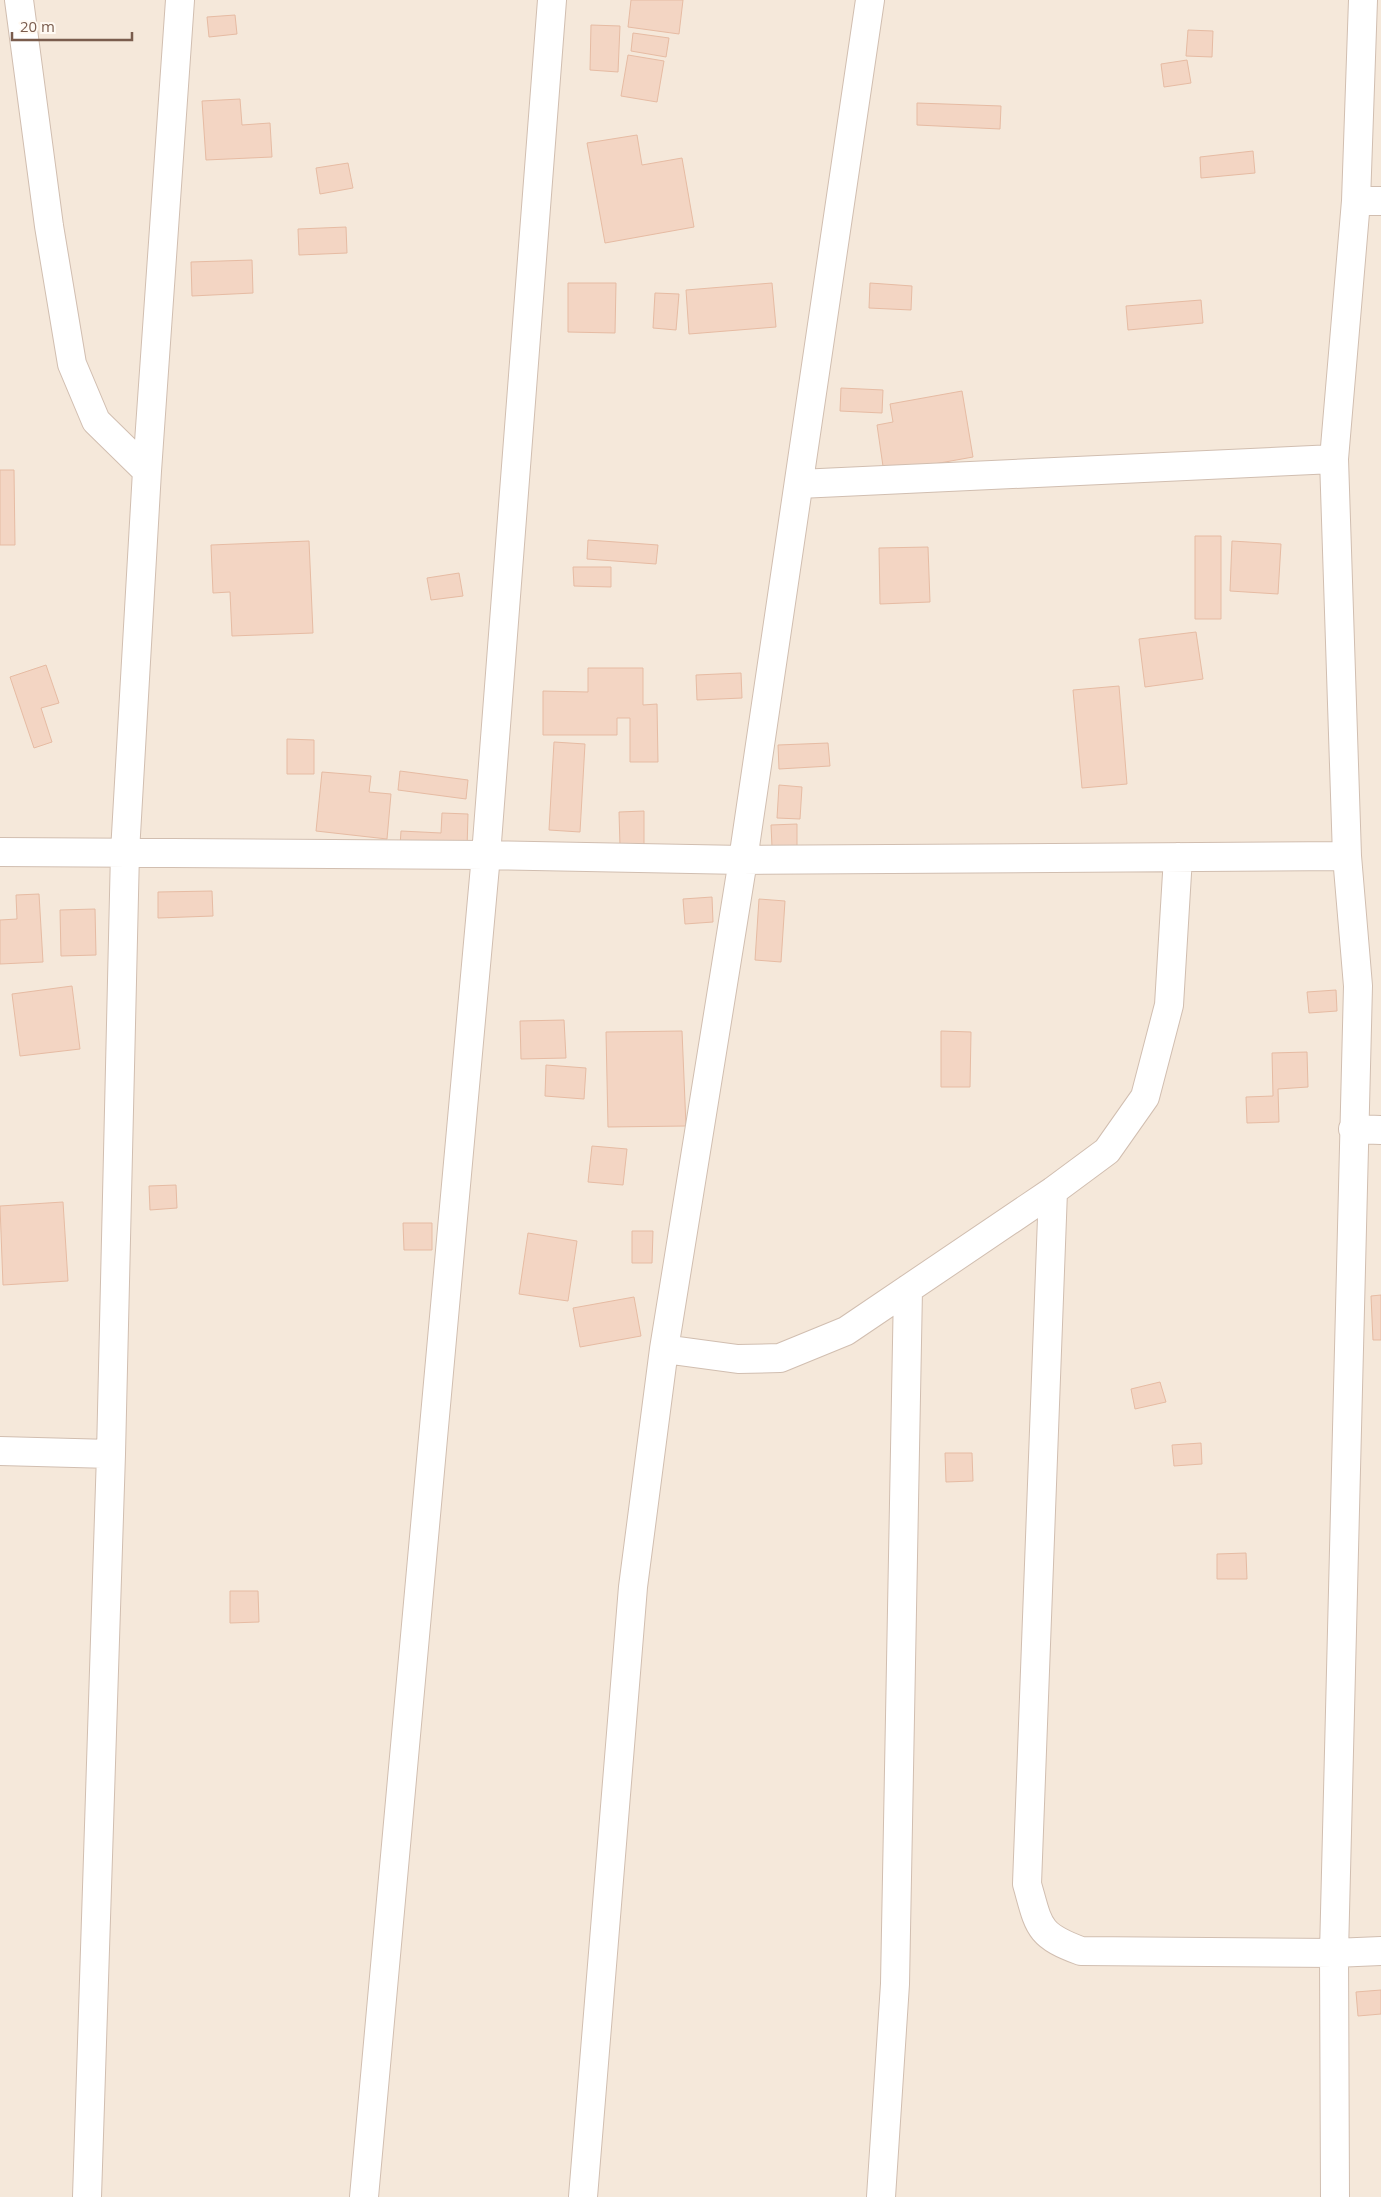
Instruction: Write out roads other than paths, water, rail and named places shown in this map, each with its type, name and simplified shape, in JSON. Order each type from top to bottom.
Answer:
[{"type":"street","points":[[18,0],[49,226],[72,364],[96,421],[147,471]]},
{"type":"street","points":[[87,2197],[111,1454],[125,852],[147,471],[180,0]]},
{"type":"street","points":[[364,2197],[486,855],[552,0]]},
{"type":"street","points":[[583,2197],[633,1587],[664,1349],[743,860],[870,0]]},
{"type":"street","points":[[1336,2197],[1334,1953],[1358,986],[1347,856],[1334,459],[1368,201],[1363,0]]},
{"type":"street","points":[[799,484],[1334,459]]},
{"type":"street","points":[[0,852],[486,855],[743,860],[1347,856]]},
{"type":"street","points":[[664,1349],[738,1359],[780,1358],[846,1331],[1053,1191],[1107,1151],[1146,1097],[1169,1005],[1178,856]]},
{"type":"street","points":[[1353,1130],[1381,1130]]},
{"type":"street","points":[[1053,1191],[1027,1884],[1039,1924],[1056,1942],[1081,1951],[1334,1953],[1381,1951]]},
{"type":"street","points":[[881,2197],[895,1984],[908,1289]]},
{"type":"street","points":[[0,1451],[111,1454]]}]
